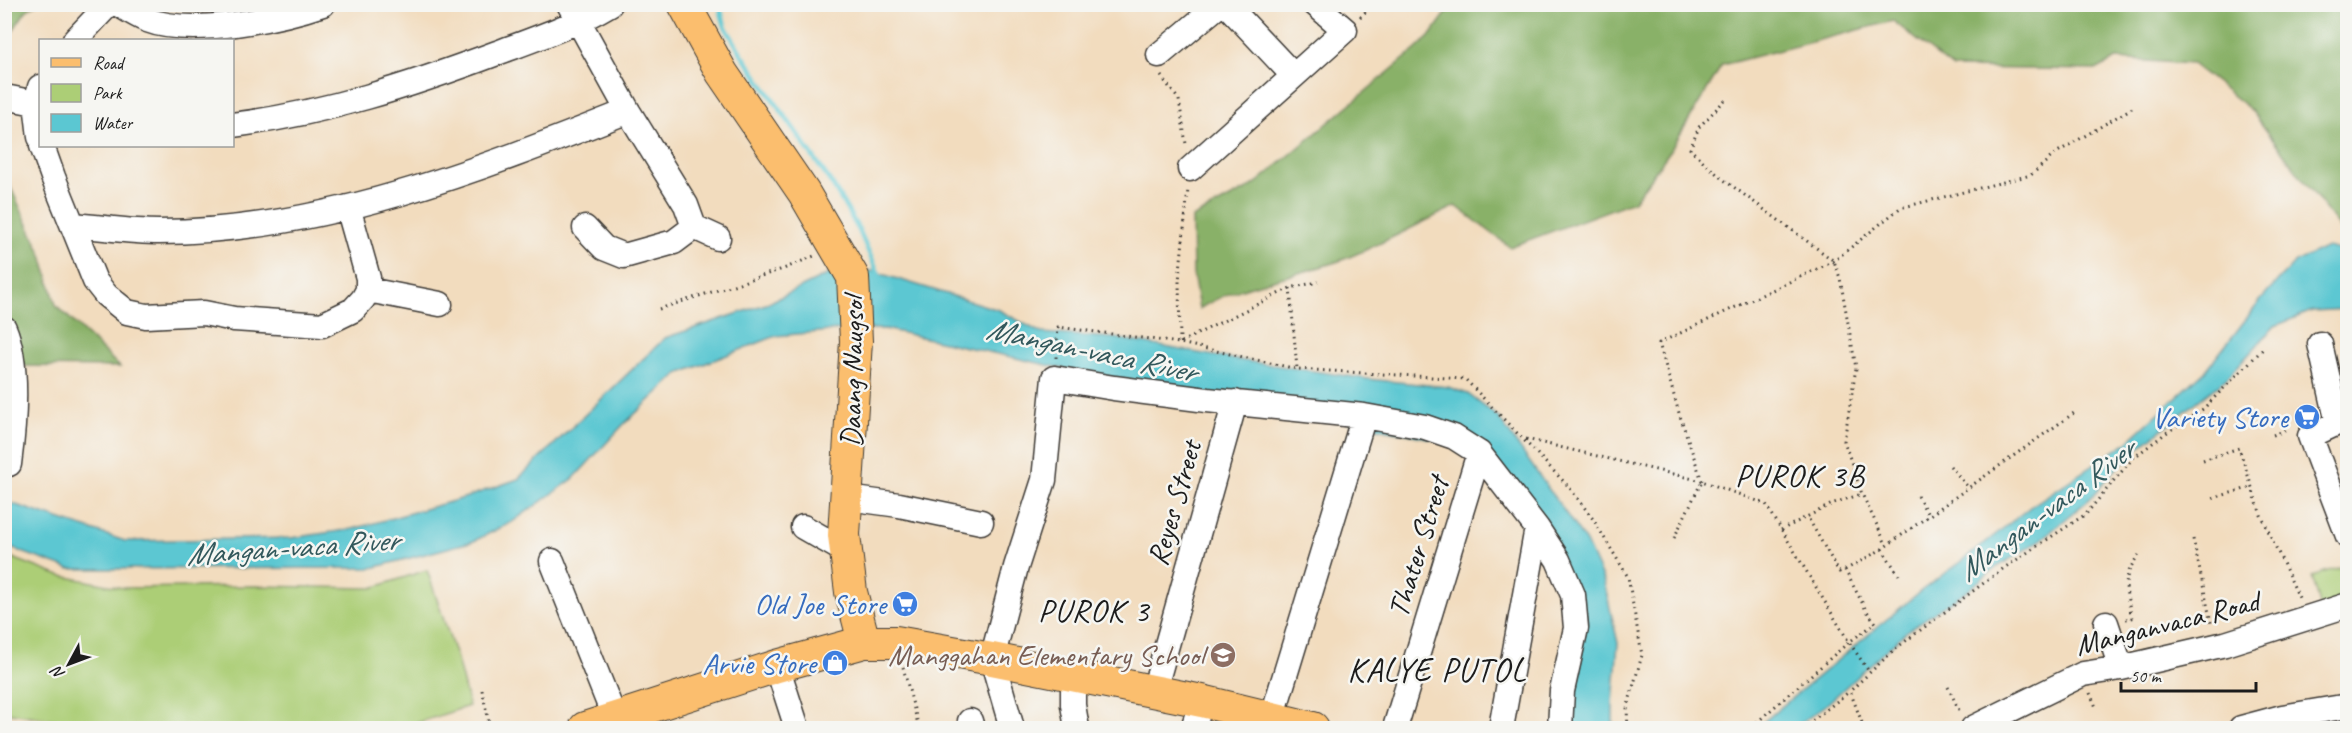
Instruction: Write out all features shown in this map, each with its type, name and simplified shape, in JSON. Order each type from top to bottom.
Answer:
[{"type":"main road","name":"Daang Naugsol","points":[[684,4],[722,74],[804,193],[853,277],[856,341],[844,535],[850,592],[864,642]]},
{"type":"main road","points":[[593,726],[777,666],[864,642],[896,642],[1154,691],[1197,715],[1272,718],[1312,728]]},
{"type":"street","points":[[76,39],[109,4]]},
{"type":"street","points":[[118,4],[148,20],[177,27],[221,25],[278,16],[323,4]]},
{"type":"street","points":[[234,125],[275,120],[385,91],[464,66],[574,14],[610,4]]},
{"type":"street","points":[[1159,55],[1220,4]]},
{"type":"street","points":[[1226,4],[1293,75]]},
{"type":"street","points":[[1190,169],[1345,30],[1315,4]]},
{"type":"street","points":[[574,14],[628,111],[686,205],[694,227],[718,238]]},
{"type":"street","points":[[10,98],[39,98]]},
{"type":"street","points":[[73,225],[158,232],[187,231],[273,221],[348,207],[438,181],[528,150],[628,111]]},
{"type":"street","points":[[42,147],[95,281],[106,295],[127,312],[146,316],[204,313],[234,319],[322,325],[353,310],[368,290],[368,278],[348,207]]},
{"type":"street","points":[[585,228],[604,248],[624,256],[674,242],[694,227]]},
{"type":"street","points":[[368,290],[440,304]]},
{"type":"street","points":[[4,328],[10,342],[14,401],[9,464]]},
{"type":"street","points":[[2320,344],[2343,421],[2310,436],[2348,536]]},
{"type":"street","points":[[1012,729],[992,659],[1016,567],[1044,480],[1054,378],[1114,388],[1364,416],[1425,427],[1454,437],[1479,453],[1537,528],[1558,560],[1573,595],[1576,628],[1562,691],[1560,729]]},
{"type":"street","name":"Reyes Street","points":[[1154,691],[1235,402]]},
{"type":"street","points":[[1272,718],[1364,416]]},
{"type":"street","name":"Thater Street","points":[[1395,729],[1479,453]]},
{"type":"street","points":[[848,498],[899,505],[981,522]]},
{"type":"street","points":[[803,527],[845,551]]},
{"type":"street","points":[[1501,729],[1537,528]]},
{"type":"street","points":[[552,561],[593,726]]},
{"type":"street","name":"Manganvaca Road","points":[[1968,722],[2083,674],[2121,668],[2226,644],[2348,605]]},
{"type":"street","points":[[2106,623],[2121,668]]},
{"type":"street","points":[[777,666],[797,729]]},
{"type":"street","points":[[1073,675],[1073,705],[1077,729]]},
{"type":"street","points":[[2241,729],[2282,717],[2348,706]]},
{"type":"path","points":[[1159,55],[1154,62],[1155,66],[1179,100],[1190,169],[1179,281],[1180,343]]},
{"type":"path","points":[[1725,100],[1699,128],[1690,149],[1720,177],[1834,261],[1840,278],[1856,368],[1844,441],[1862,495],[1886,544]]},
{"type":"path","points":[[1674,538],[1702,481],[1679,413],[1659,342],[1834,261],[1900,208],[2031,175],[2056,153],[2132,108]]},
{"type":"path","points":[[659,309],[786,268],[837,246]]},
{"type":"path","points":[[1054,378],[1058,327],[1180,343],[1290,288],[1318,282]]},
{"type":"path","points":[[1290,288],[1297,369]]},
{"type":"path","points":[[1803,729],[1850,691],[1895,649],[2004,568],[2086,514],[2133,458],[2203,409],[2264,348]]},
{"type":"path","points":[[1807,516],[1839,572],[1845,570],[1882,549],[2074,413]]},
{"type":"path","points":[[1525,439],[1702,481],[1766,504],[1870,673]]},
{"type":"path","points":[[2203,460],[2239,448],[2261,515],[2308,618]]},
{"type":"path","points":[[1950,466],[1969,488]]},
{"type":"path","points":[[2213,498],[2252,487]]},
{"type":"path","points":[[1781,530],[1834,502],[1862,495]]},
{"type":"path","points":[[1917,496],[1929,516]]},
{"type":"path","points":[[2193,539],[2213,631]]},
{"type":"path","points":[[1882,549],[1899,575]]},
{"type":"path","points":[[2132,618],[2126,579],[2127,570],[2139,555]]},
{"type":"path","points":[[1746,729],[1876,622],[1866,610],[1845,570]]},
{"type":"path","points":[[896,642],[919,729]]},
{"type":"path","points":[[1948,687],[1968,722]]},
{"type":"path","points":[[482,690],[490,729]]},
{"type":"path","points":[[1850,691],[1864,729]]},
{"type":"green space","points":[[5,4],[35,5],[26,11],[5,42]]},
{"type":"green space","points":[[1453,4],[2347,5],[2347,234],[2341,230],[2251,110],[2192,64],[2116,59],[2096,70],[1953,68],[1893,21],[1722,65],[1670,151],[1634,201],[1510,247],[1456,206],[1347,258],[1251,286],[1199,309],[1193,274],[1192,218],[1260,180],[1416,49],[1429,37]]},
{"type":"green space","points":[[4,173],[42,255],[56,305],[120,367],[5,366]]},
{"type":"green space","points":[[5,555],[57,575],[123,588],[253,586],[372,588],[427,570],[457,659],[469,706],[402,728],[106,728],[5,712]]},
{"type":"green space","points":[[2347,565],[2347,601],[2321,608],[2312,576]]},
{"type":"water","name":"Mangan-vaca River","points":[[2327,247],[2347,252],[2347,309],[2312,311],[2275,326],[2226,379],[2137,449],[2092,497],[2041,540],[1997,567],[1906,632],[1825,706],[1794,728],[1756,728],[1922,590],[2030,507],[2126,443],[2207,369],[2261,300],[2295,262]]},
{"type":"water","name":"Mangan-vaca River","points":[[872,271],[999,310],[1041,333],[1115,338],[1232,359],[1368,379],[1448,387],[1468,394],[1498,417],[1586,542],[1604,582],[1618,643],[1613,728],[1568,728],[1582,613],[1483,449],[1197,392],[1074,371],[885,329],[840,330],[776,336],[678,374],[623,425],[573,479],[512,522],[474,541],[372,568],[69,569],[5,546],[4,501],[125,541],[291,538],[353,529],[464,498],[518,479],[665,338],[766,304],[831,273]]},
{"type":"waterway","points":[[719,4],[725,26],[741,53],[832,184],[859,230],[880,278]]},
{"type":"place","name":"Variety Store","points":[[2307,417]]},
{"type":"place","name":"Old Joe Store","points":[[905,604]]},
{"type":"place","name":"Manggahan Elementary School","points":[[1223,655]]},
{"type":"place","name":"Arvie Store","points":[[835,663]]},
{"type":"district","name":"PUROK 3B","points":[[1800,475]]},
{"type":"district","name":"PUROK 3","points":[[1094,610]]},
{"type":"district","name":"KALYE PUTOL","points":[[1437,670]]}]
